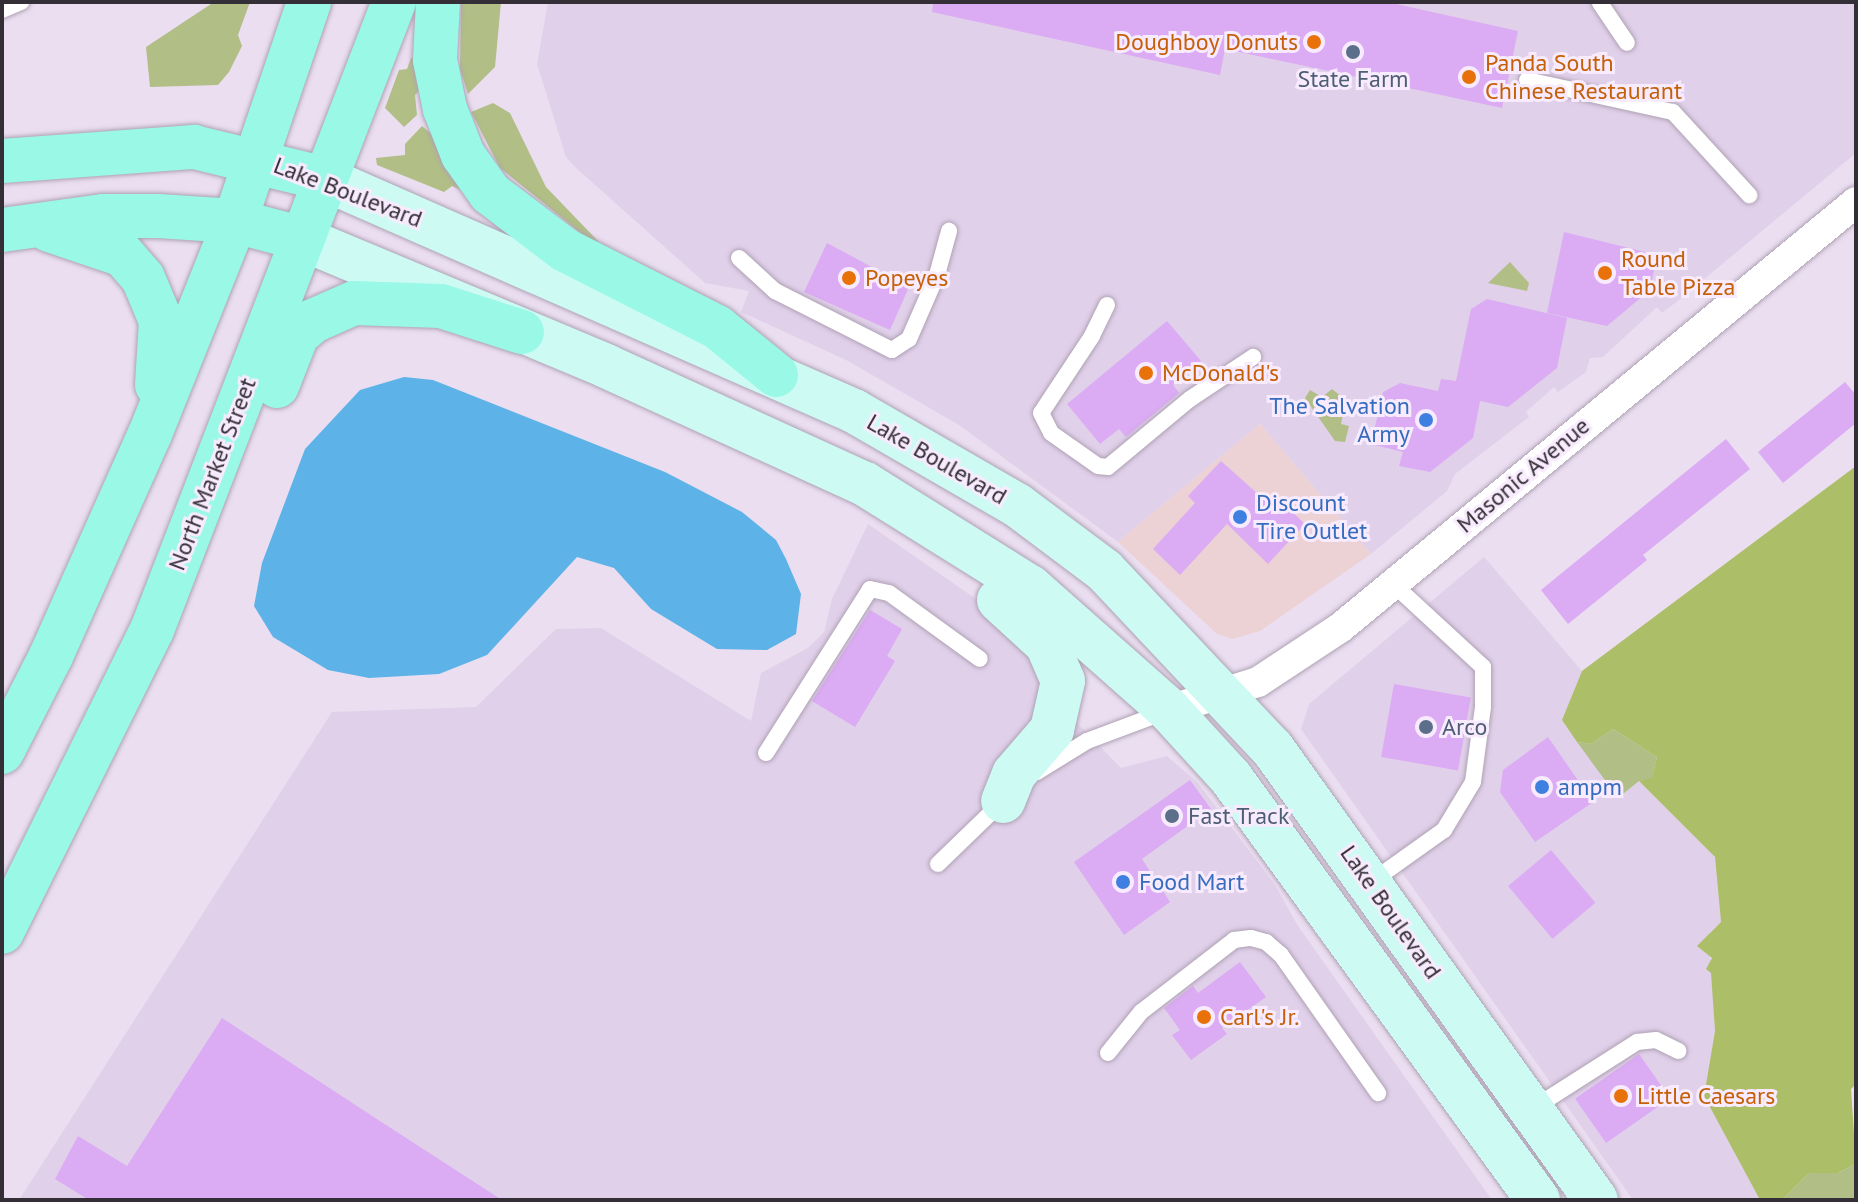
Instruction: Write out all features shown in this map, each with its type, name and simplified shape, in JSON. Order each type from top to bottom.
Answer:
[{"type":"main road","points":[[2,752],[51,656],[150,434],[235,221],[309,2]]},
{"type":"main road","name":"North Market Street","points":[[2,932],[152,630],[394,2]]},
{"type":"main road","points":[[438,2],[435,60],[445,109],[463,155],[490,193],[565,250],[717,327],[776,375]]},
{"type":"main road","name":"Lake Boulevard","points":[[2,161],[194,147],[257,159],[325,179],[776,375],[900,434],[1017,505],[1104,570],[1222,692],[1290,771],[1596,1200]]},
{"type":"main road","name":"Lake Boulevard","points":[[18,228],[103,216],[235,221],[303,239],[606,366],[901,505],[1030,587],[1169,710],[1231,778],[1311,883],[1530,1189]]},
{"type":"main road","points":[[18,228],[123,255],[143,278],[161,321],[150,434]]},
{"type":"main road","points":[[152,630],[246,461],[297,335],[313,321],[354,303],[392,300],[441,306],[522,332]]},
{"type":"main road","points":[[606,366],[663,370],[843,445],[900,434]]},
{"type":"main road","points":[[901,505],[922,540],[1041,636],[1061,672],[1061,699],[1052,730],[1014,774],[1003,801]]},
{"type":"main road","points":[[1311,883],[1353,909],[1426,996],[1448,993]]},
{"type":"main road","points":[[1434,1056],[1464,1059],[1538,1119]]},
{"type":"main road","points":[[1530,1189],[1564,1200]]},
{"type":"street","name":"Masonic Avenue","points":[[1169,710],[1258,682],[1303,654],[1394,585],[1856,202]]},
{"type":"lane","points":[[2,10],[21,2]]},
{"type":"lane","points":[[1599,2],[1627,43]]},
{"type":"lane","points":[[1527,80],[1673,112],[1749,195]]},
{"type":"lane","points":[[739,258],[775,291],[892,350],[909,339],[937,275],[949,231]]},
{"type":"lane","points":[[1107,305],[1092,336],[1041,413],[1051,433],[1098,466],[1108,467],[1190,399],[1253,357]]},
{"type":"lane","points":[[1371,882],[1444,830],[1473,782],[1483,707],[1483,667],[1394,585]]},
{"type":"lane","points":[[766,753],[870,589],[889,593],[980,659]]},
{"type":"lane","points":[[938,864],[1003,801],[1067,752],[1169,710]]},
{"type":"lane","points":[[1108,1053],[1141,1012],[1243,938],[1266,942],[1281,955],[1378,1093]]},
{"type":"lane","points":[[1538,1119],[1637,1042],[1656,1040],[1679,1051]]},
{"type":"shaded area","points":[[548,2],[1856,2],[1856,153],[1679,300],[1662,313],[1657,307],[1603,357],[1590,358],[1586,372],[1558,392],[1554,387],[1526,412],[1529,417],[1455,474],[1447,491],[1371,554],[1260,424],[1118,542],[959,425],[848,361],[741,312],[749,291],[705,283],[575,167],[566,157],[537,64]]},
{"type":"shaded area","points":[[1260,424],[1371,554],[1260,631],[1232,639],[1217,634],[1118,542]]},
{"type":"shaded area","points":[[868,524],[992,610],[1024,647],[1039,684],[1121,768],[1167,756],[1198,783],[1275,885],[1298,926],[1492,1200],[19,1200],[332,712],[476,707],[556,629],[601,628],[751,721],[761,673],[808,648],[824,632],[832,599]]},
{"type":"shaded area","points":[[1484,557],[1582,671],[1562,720],[1618,798],[1639,781],[1715,857],[1721,922],[1709,933],[1715,1031],[1704,1096],[1760,1200],[1633,1200],[1301,729],[1309,704]]},
{"type":"green space","points":[[214,2],[250,2],[238,35],[242,46],[229,72],[218,85],[150,87],[146,47]]},
{"type":"green space","points":[[461,2],[501,2],[495,67],[468,94],[460,69]]},
{"type":"green space","points":[[411,58],[418,59],[421,89],[415,95],[417,115],[404,127],[385,108],[399,70],[407,69]]},
{"type":"green space","points":[[493,103],[510,113],[546,187],[598,241],[597,246],[500,168],[471,112]]},
{"type":"green space","points":[[422,126],[437,139],[461,190],[452,186],[444,192],[377,165],[376,158],[405,155],[405,144]]},
{"type":"green space","points":[[1510,262],[1529,283],[1527,291],[1488,283]]},
{"type":"green space","points":[[1332,389],[1346,400],[1341,424],[1349,426],[1345,442],[1335,441],[1305,398],[1310,390],[1322,397]]},
{"type":"green space","points":[[1856,466],[1856,1084],[1851,1089],[1856,1164],[1838,1173],[1809,1173],[1782,1200],[1760,1200],[1704,1096],[1715,1031],[1711,973],[1706,969],[1712,958],[1697,946],[1721,922],[1715,857],[1639,781],[1652,778],[1657,757],[1613,729],[1591,744],[1577,742],[1562,720],[1582,671]]},
{"type":"green space","points":[[1613,729],[1657,757],[1652,779],[1639,781],[1618,798],[1577,742],[1591,744]]},
{"type":"green space","points":[[1856,1164],[1856,1200],[1782,1200],[1809,1173],[1838,1173]]},
{"type":"water","points":[[404,377],[433,380],[665,472],[742,512],[776,540],[786,559],[801,594],[796,634],[767,650],[717,649],[651,609],[614,568],[577,557],[487,655],[439,674],[369,678],[328,670],[273,637],[254,606],[262,563],[305,449],[360,390]]},
{"type":"building","points":[[933,2],[1387,2],[1518,31],[1502,108],[1225,49],[1220,75],[932,12]]},
{"type":"building","name":"Round Table Pizza","points":[[1564,232],[1657,255],[1650,290],[1607,326],[1547,313]]},
{"type":"building","name":"Popeyes","points":[[827,243],[909,287],[890,330],[804,292]]},
{"type":"building","points":[[1487,299],[1567,318],[1557,368],[1508,407],[1480,401],[1473,438],[1430,472],[1399,466],[1403,452],[1371,444],[1383,392],[1400,383],[1438,391],[1441,379],[1456,381],[1471,309]]},
{"type":"building","name":"McDonald's","points":[[1167,321],[1201,361],[1173,385],[1179,393],[1126,437],[1119,429],[1100,444],[1067,404]]},
{"type":"building","points":[[1845,382],[1856,395],[1856,423],[1783,483],[1758,452]]},
{"type":"building","points":[[1726,439],[1750,469],[1643,555],[1647,560],[1568,624],[1541,590]]},
{"type":"building","name":"Discount Tire Outlet","points":[[1221,461],[1276,510],[1283,503],[1305,524],[1268,564],[1227,524],[1180,575],[1153,549],[1195,503],[1188,496]]},
{"type":"building","points":[[870,610],[902,629],[887,656],[895,661],[855,727],[812,701]]},
{"type":"building","name":"Arco","points":[[1394,684],[1471,698],[1458,770],[1381,757]]},
{"type":"building","name":"ampm","points":[[1548,737],[1593,802],[1535,842],[1500,792],[1503,770]]},
{"type":"building","name":"Food Mart","points":[[1190,780],[1211,809],[1142,859],[1170,902],[1124,935],[1074,862]]},
{"type":"building","points":[[1551,850],[1595,903],[1552,939],[1508,886]]},
{"type":"building","name":"Carl's Jr.","points":[[1240,962],[1266,997],[1222,1028],[1227,1034],[1191,1060],[1172,1035],[1180,1030],[1164,1008],[1193,986],[1198,993]]},
{"type":"building","points":[[222,1018],[502,1200],[89,1200],[55,1179],[78,1136],[127,1166]]},
{"type":"building","name":"Little Caesars","points":[[1639,1054],[1670,1098],[1606,1143],[1575,1099]]},
{"type":"place","name":"Doughboy Donuts","points":[[1314,42]]},
{"type":"place","name":"State Farm","points":[[1353,52]]},
{"type":"place","name":"Panda South Chinese Restaurant","points":[[1469,77]]},
{"type":"place","name":"Round Table Pizza","points":[[1605,273]]},
{"type":"place","name":"Popeyes","points":[[849,278]]},
{"type":"place","name":"McDonald's","points":[[1146,373]]},
{"type":"place","name":"The Salvation Army","points":[[1426,420]]},
{"type":"place","name":"Discount Tire Outlet","points":[[1240,517]]},
{"type":"place","name":"Arco","points":[[1426,727]]},
{"type":"place","name":"ampm","points":[[1542,787]]},
{"type":"place","name":"Fast Track","points":[[1172,816]]},
{"type":"place","name":"Food Mart","points":[[1123,882]]},
{"type":"place","name":"Carl's Jr.","points":[[1204,1017]]},
{"type":"place","name":"Little Caesars","points":[[1621,1096]]}]
